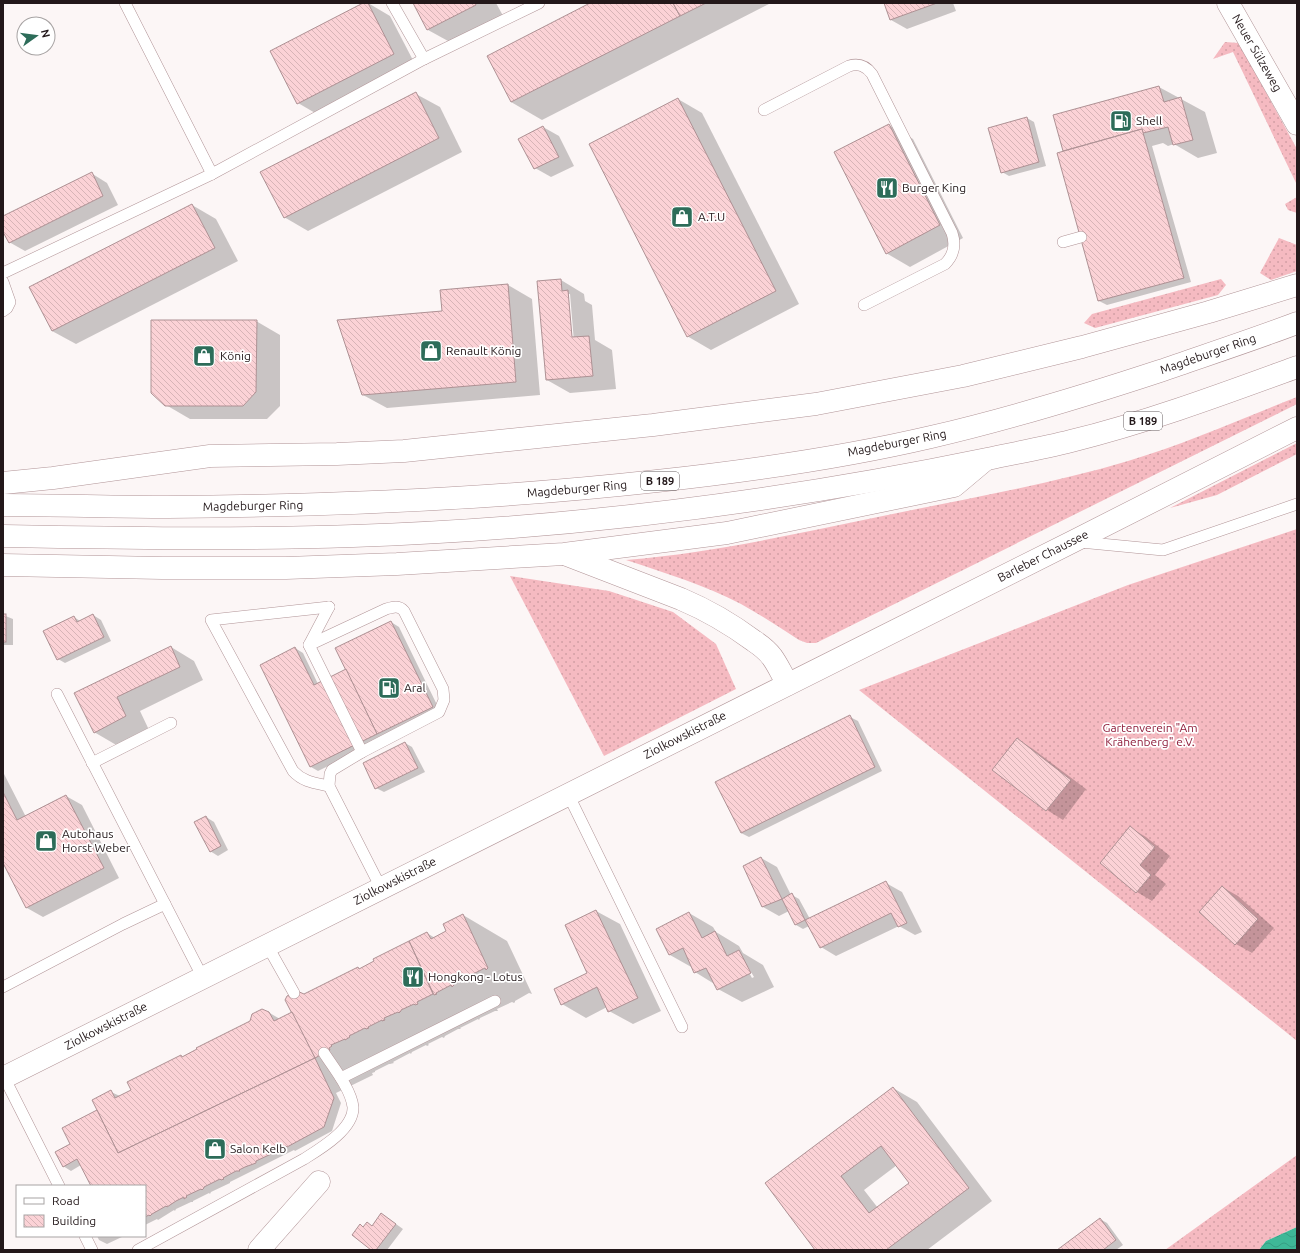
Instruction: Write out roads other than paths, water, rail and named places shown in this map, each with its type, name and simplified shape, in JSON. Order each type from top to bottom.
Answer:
[{"type":"main road","name":"Neuer Sülzeweg","points":[[1228,3],[1297,124]]},
{"type":"main road","points":[[3,483],[53,478],[210,456],[337,454],[404,451],[653,425],[816,404],[963,376],[1082,347],[1209,312],[1297,285]]},
{"type":"main road","name":"Magdeburger Ring","points":[[3,504],[180,507],[349,504],[531,494],[616,486],[752,469],[894,444],[984,424],[1050,406],[1117,385],[1297,323]]},
{"type":"main road","name":"B 189","points":[[3,536],[259,538],[352,536],[464,530],[625,516],[741,502],[879,480],[1070,441],[1113,430],[1185,408],[1297,367]]},
{"type":"main road","name":"Barleber Chaussee","points":[[788,684],[1297,428]]},
{"type":"main road","points":[[3,565],[162,568],[286,568],[397,564],[564,554],[727,533],[954,486],[986,459]]},
{"type":"main road","points":[[564,554],[681,598],[720,618],[744,633],[766,650],[772,656],[788,684]]},
{"type":"main road","name":"Ziolkowskistraße","points":[[4,1078],[788,684]]},
{"type":"main road","points":[[259,1250],[319,1182]]},
{"type":"lane","points":[[125,3],[212,174]]},
{"type":"lane","points":[[392,3],[424,59]]},
{"type":"lane","points":[[3,273],[212,174],[424,59],[539,3]]},
{"type":"lane","points":[[764,110],[849,66],[864,66],[872,74],[952,233],[954,246],[952,256],[945,264],[864,305]]},
{"type":"lane","points":[[1063,242],[1080,238]]},
{"type":"lane","points":[[3,282],[10,302],[7,308],[3,311]]},
{"type":"lane","points":[[1072,542],[1110,544],[1163,550],[1297,504]]},
{"type":"lane","points":[[309,645],[386,609],[399,607],[404,611],[440,682],[444,697],[439,712],[362,752],[334,768],[330,774],[330,786],[381,888]]},
{"type":"lane","points":[[309,645],[329,608],[211,620],[293,771],[301,779],[330,786]]},
{"type":"lane","points":[[309,645],[362,752]]},
{"type":"lane","points":[[57,694],[203,978]]},
{"type":"lane","points":[[92,763],[171,723]]},
{"type":"lane","points":[[568,794],[682,1027]]},
{"type":"lane","points":[[3,987],[123,924],[165,904]]},
{"type":"lane","points":[[267,946],[294,993]]},
{"type":"lane","points":[[340,1078],[495,1001]]},
{"type":"lane","points":[[138,1250],[304,1159],[333,1140],[344,1128],[352,1112],[351,1101],[340,1078],[324,1053]]},
{"type":"lane","points":[[4,1078],[58,1185]]},
{"type":"lane","points":[[86,1237],[92,1250]]},
{"type":"water","points":[[1297,1227],[1297,1250],[1259,1250],[1266,1241]]},
{"type":"place","name":"Shell","points":[[1121,121]]},
{"type":"place","name":"Burger King","points":[[887,188]]},
{"type":"place","name":"A.T.U","points":[[682,217]]},
{"type":"place","name":"Renault König","points":[[431,351]]},
{"type":"place","name":"König","points":[[204,356]]},
{"type":"place","name":"Aral","points":[[389,688]]},
{"type":"place","name":"Autohaus Horst Weber","points":[[46,841]]},
{"type":"place","name":"Hongkong - Lotus","points":[[413,977]]},
{"type":"place","name":"Salon Kelb","points":[[215,1149]]},
{"type":"park label","name":"Gartenverein \"Am Krähenberg\" e.V.","points":[[1150,735]]}]
